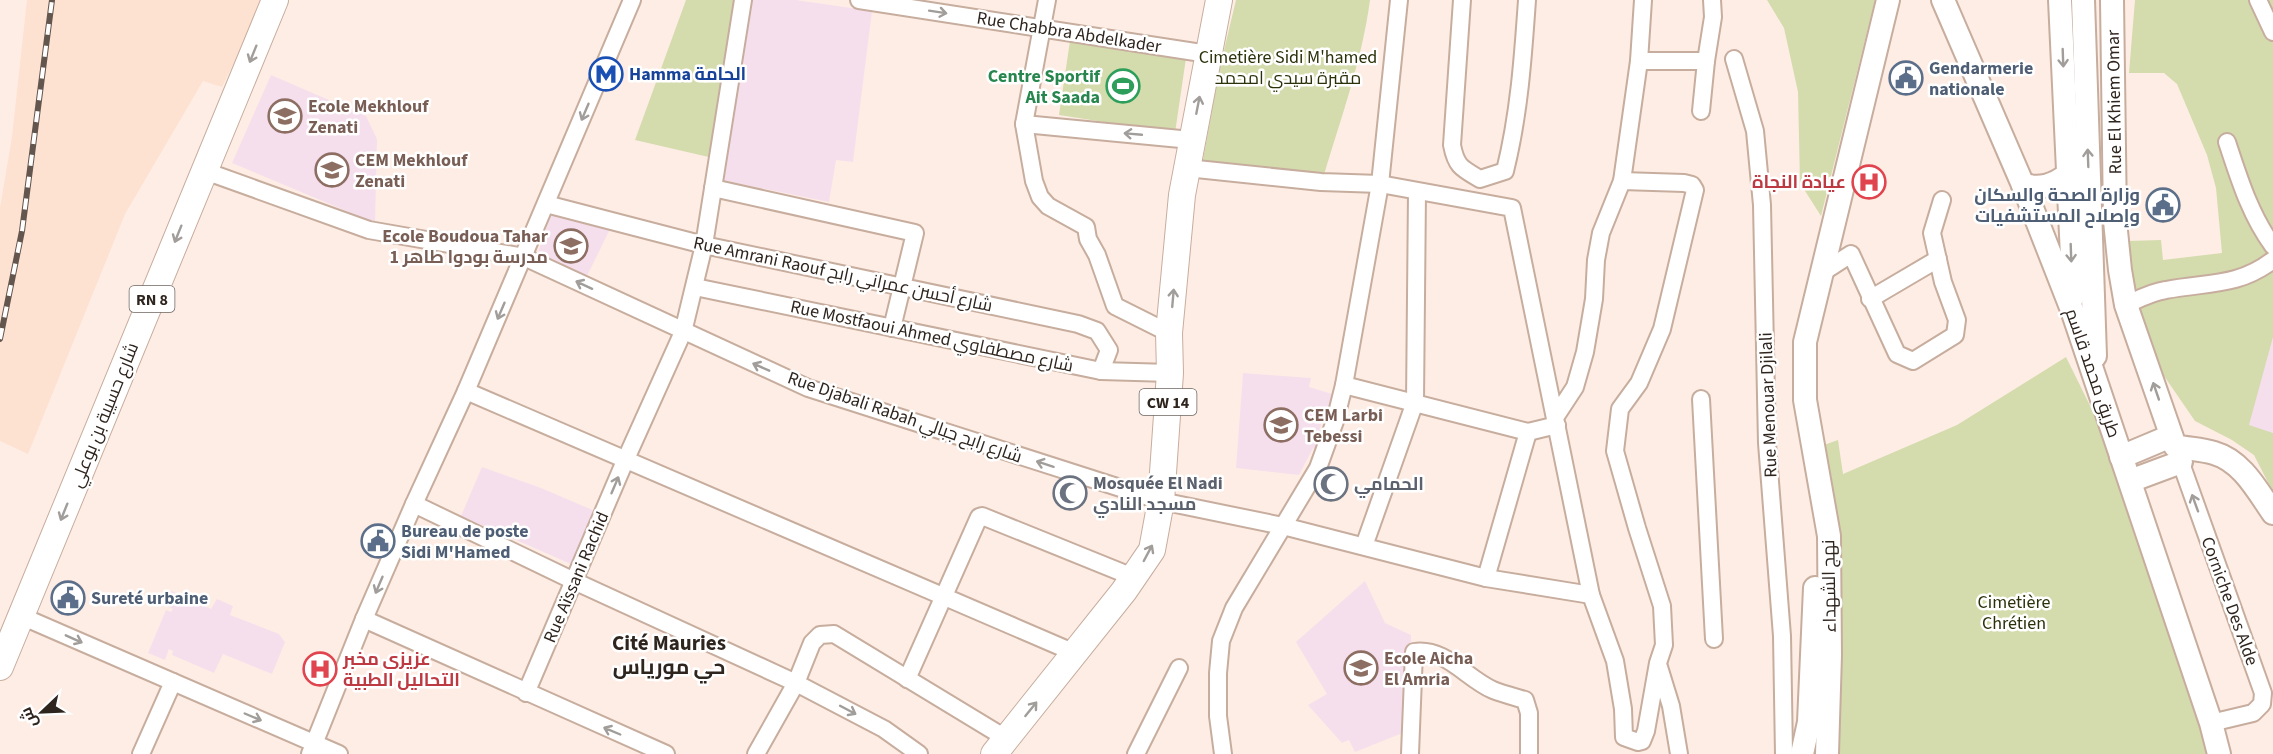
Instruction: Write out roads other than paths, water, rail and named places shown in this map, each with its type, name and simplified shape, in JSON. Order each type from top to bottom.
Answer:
[{"type":"main road","name":"شارع حسيبة بن بوعلي","points":[[25,607],[275,0]]},
{"type":"main road","name":"CW 14","points":[[1000,746],[1075,653],[1152,550],[1161,501],[1170,373],[1169,333],[1182,195],[1219,0]]},
{"type":"main road","name":"RN 8","points":[[0,666],[25,607]]},
{"type":"street","points":[[313,749],[364,619],[466,391],[632,0]]},
{"type":"street","name":"Rue Aïssani Rachid","points":[[526,693],[625,461],[684,332],[704,245],[744,0]]},
{"type":"street","name":"Rue Chabbra Abdelkader","points":[[859,0],[1208,54]]},
{"type":"street","points":[[1047,0],[1024,124],[1034,181],[1040,197],[1048,206],[1086,227],[1088,239],[1097,255],[1115,306],[1169,333]]},
{"type":"street","points":[[1223,754],[1218,716],[1221,641],[1234,608],[1318,468],[1335,421],[1344,385],[1380,184],[1399,0]]},
{"type":"street","points":[[1462,0],[1452,145],[1455,160],[1462,169],[1480,179],[1505,171],[1521,80],[1527,0]]},
{"type":"street","points":[[1344,385],[1527,432],[1557,421],[1575,387],[1585,352],[1594,299],[1600,233],[1622,181],[1639,62],[1643,0]]},
{"type":"street","points":[[1701,111],[1713,17],[1712,0]]},
{"type":"street","points":[[1802,754],[1809,722],[1818,546],[1805,400],[1805,342],[1888,0]]},
{"type":"street","name":"طريق محمد قاسم","points":[[1942,0],[2023,185],[2082,290],[2096,384],[2211,723],[2219,754]]},
{"type":"street","points":[[2060,0],[2072,256],[2082,290]]},
{"type":"street","points":[[2082,290],[2083,0]]},
{"type":"street","name":"Rue El Khiem Omar","points":[[2112,0],[2115,221],[2120,270],[2126,305],[2176,448]]},
{"type":"street","points":[[2258,0],[2273,32]]},
{"type":"street","name":"Rue Menouar Djilali","points":[[1734,59],[1755,131],[1762,205],[1767,443],[1782,636],[1784,754]]},
{"type":"street","points":[[1639,62],[1706,61]]},
{"type":"street","points":[[1024,124],[1191,140]]},
{"type":"street","points":[[2227,142],[2242,188],[2261,230],[2273,246]]},
{"type":"street","points":[[1187,168],[1321,182],[1380,184],[1512,208],[1591,596],[1615,661],[1623,709],[1624,737],[1628,740],[1642,741],[1646,731],[1658,663],[1664,645],[1662,606],[1615,451],[1620,409],[1639,383],[1662,329],[1695,190],[1692,185],[1684,183],[1622,181]]},
{"type":"street","name":"Rue Djabali Rabah شارع رابح جبالي","points":[[205,171],[369,230],[524,257],[808,388],[1161,501],[1282,526],[1486,578],[1591,596]]},
{"type":"street","points":[[2023,185],[2042,187],[2051,185],[2067,175]]},
{"type":"street","points":[[713,188],[915,233],[892,328]]},
{"type":"street","points":[[1364,546],[1415,402],[1417,192]]},
{"type":"street","points":[[1820,274],[1851,254],[1897,354],[1913,361],[1955,335],[1957,320],[1943,282],[1932,233],[1942,200]]},
{"type":"street","name":"Rue Amrani Raouf شارع أحسن عمراني رابح","points":[[546,204],[704,245],[1078,324],[1097,331],[1109,350],[1101,371]]},
{"type":"street","points":[[2082,290],[2115,221]]},
{"type":"street","points":[[1870,299],[1938,259]]},
{"type":"street","points":[[2126,305],[2149,294],[2165,290],[2212,285],[2245,277],[2273,260]]},
{"type":"street","name":"Rue Mostfaoui Ahmed شارع مصطفاوي","points":[[695,287],[1101,371],[1170,373]]},
{"type":"street","points":[[466,391],[1075,653]]},
{"type":"street","points":[[1701,399],[1714,639]]},
{"type":"street","name":"نهج الشهداء","points":[[1808,419],[1829,536],[1830,656],[1827,754]]},
{"type":"street","points":[[1486,578],[1527,432]]},
{"type":"street","points":[[2130,481],[2176,448]]},
{"type":"street","points":[[2121,457],[2176,448],[2214,453],[2230,460],[2242,469],[2273,513]]},
{"type":"street","name":"Corniche Des Alde","points":[[2176,448],[2263,693],[2262,704],[2253,713],[2211,723]]},
{"type":"street","points":[[414,504],[574,581],[796,683],[884,729],[919,754]]},
{"type":"street","points":[[907,679],[946,596],[977,519],[982,516],[1133,577]]},
{"type":"street","points":[[25,607],[172,682],[313,749],[339,754]]},
{"type":"street","points":[[364,619],[666,754]]},
{"type":"street","points":[[756,754],[796,683],[812,643],[820,635],[828,633],[834,634],[907,679],[1000,746]]},
{"type":"street","points":[[1410,754],[1414,652],[1423,651],[1432,653],[1463,669],[1491,690],[1525,700],[1529,713],[1529,754]]},
{"type":"street","points":[[1658,663],[1671,706],[1679,754]]},
{"type":"street","points":[[1136,754],[1179,668]]},
{"type":"street","points":[[141,754],[172,682]]},
{"type":"railway","points":[[0,339],[22,231],[52,0]]},
{"type":"place","name":"Hamma الحامة","points":[[606,74]]},
{"type":"place","name":"Gendarmerie nationale","points":[[1906,78]]},
{"type":"place","name":"Centre Sportif Ait Saada","points":[[1123,86]]},
{"type":"place","name":"Ecole Mekhlouf Zenati","points":[[285,116]]},
{"type":"place","name":"CEM Mekhlouf Zenati","points":[[332,170]]},
{"type":"place","name":"عيادة النجاة","points":[[1869,182]]},
{"type":"place","name":"وزارة الصحة والسكان وإصلاح المستشفيات","points":[[2163,205]]},
{"type":"place","name":"Ecole Boudoua Tahar 1 مدرسة بودوا طاهر","points":[[571,246]]},
{"type":"place","name":"CEM Larbi Tebessi","points":[[1281,425]]},
{"type":"place","name":"الحمامي","points":[[1331,484]]},
{"type":"place","name":"Mosquée El Nadi مسجد النادي","points":[[1070,493]]},
{"type":"place","name":"Bureau de poste Sidi M'Hamed","points":[[378,541]]},
{"type":"place","name":"Sureté urbaine","points":[[68,598]]},
{"type":"place","name":"Ecole Aicha El Amria","points":[[1361,668]]},
{"type":"place","name":"عزيزي مخبر التحاليل الطبية","points":[[320,669]]},
{"type":"district","name":"Cité Mauries حي مورياس","points":[[669,655]]},
{"type":"park label","name":"Cimetière Sidi M'hamed مقبرة سيدي امحمد","points":[[1288,67]]},
{"type":"park label","name":"Cimetière Chrétien","points":[[2014,612]]}]
